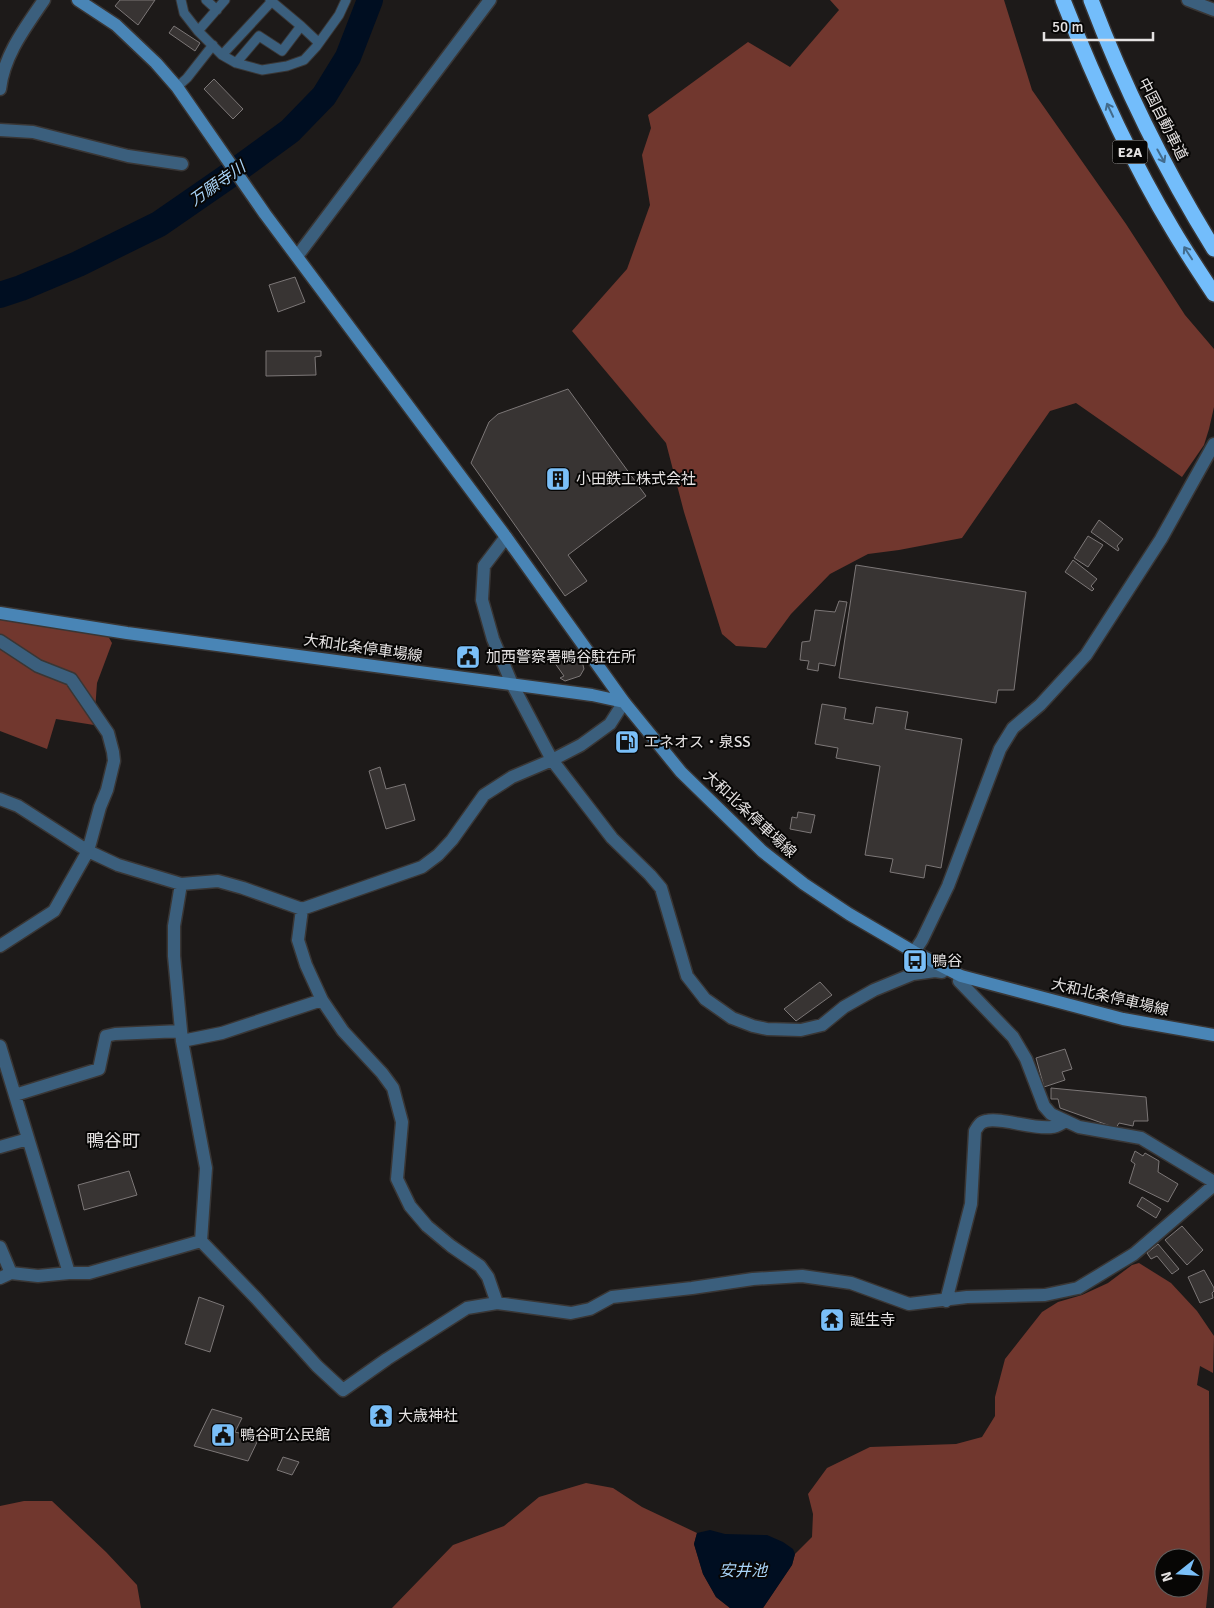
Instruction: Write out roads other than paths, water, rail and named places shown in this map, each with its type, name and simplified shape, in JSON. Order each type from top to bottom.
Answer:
[{"type":"highway","name":"E2A","points":[[1064,0],[1091,70],[1127,147],[1172,230],[1214,294]]},
{"type":"highway","name":"中国自動車道","points":[[1091,0],[1114,59],[1150,137],[1214,249]]},
{"type":"main road","points":[[78,0],[116,24],[156,62],[177,88],[220,152],[506,537],[624,702]]},
{"type":"main road","name":"大和北条停車場線","points":[[0,613],[592,695],[624,702],[681,772],[762,851],[804,884],[849,914],[914,952],[960,976],[1124,1019],[1214,1035]]},
{"type":"street","points":[[0,89],[2,71],[11,51],[44,0]]},
{"type":"street","points":[[298,255],[490,0]]},
{"type":"street","points":[[1188,0],[1214,10]]},
{"type":"street","points":[[0,130],[33,132],[128,156],[182,164]]},
{"type":"street","points":[[914,952],[922,940],[948,886],[1000,748],[1013,728],[1040,705],[1086,655],[1161,538],[1214,444]]},
{"type":"street","points":[[506,537],[484,566],[482,600],[493,639],[512,684],[552,760],[612,838],[661,888],[687,976],[705,999],[732,1018],[767,1029],[801,1030],[822,1025],[844,1007],[874,990],[913,974],[942,972],[945,969]]},
{"type":"street","points":[[0,642],[38,666],[71,679],[108,733],[114,761],[88,851],[54,911],[0,946]]},
{"type":"street","points":[[0,798],[18,806],[88,851],[118,865],[181,884],[218,881],[243,888],[302,910],[422,867],[438,855],[452,840],[484,795],[512,777],[582,745],[610,724],[624,702]]},
{"type":"street","points":[[181,884],[174,926],[174,956],[182,1036],[206,1168],[201,1241],[256,1298],[317,1366],[343,1390],[387,1359],[467,1308],[498,1303],[571,1313],[590,1309],[612,1297],[753,1278],[802,1276],[851,1283],[909,1304],[967,1297],[1045,1295],[1078,1288],[1134,1254],[1214,1184],[1141,1138],[1079,1127],[1051,1114],[1044,1106],[1026,1059],[1013,1037],[959,981],[960,976]]},
{"type":"street","points":[[302,910],[298,940],[306,965],[322,1000],[343,1031],[382,1073],[393,1088],[402,1122],[398,1179],[410,1206],[427,1226],[451,1246],[480,1266],[488,1277],[498,1303]]},
{"type":"street","points":[[15,1095],[99,1069],[106,1036],[115,1034],[182,1036],[222,1033],[322,1000]]},
{"type":"street","points":[[0,1046],[69,1273]]},
{"type":"street","points":[[946,1300],[971,1204],[975,1131],[978,1125],[984,1121],[992,1120],[1020,1125],[1052,1127],[1066,1121]]},
{"type":"street","points":[[0,1147],[28,1139]]},
{"type":"street","points":[[0,1247],[6,1276],[38,1276],[89,1273],[201,1241]]},
{"type":"lane","points":[[181,0],[184,13],[198,31],[222,55],[236,63],[262,70],[287,66],[304,60],[339,15],[346,0]]},
{"type":"lane","points":[[206,0],[217,10]]},
{"type":"lane","points":[[198,31],[225,0]]},
{"type":"lane","points":[[222,55],[272,0],[318,42]]},
{"type":"lane","points":[[236,63],[258,36],[282,52],[302,26]]},
{"type":"lane","points":[[177,88],[213,46]]},
{"type":"water","name":"安井池","points":[[710,1530],[725,1534],[767,1535],[793,1549],[795,1554],[792,1565],[763,1608],[730,1608],[716,1597],[703,1574],[694,1544],[697,1533]]},
{"type":"waterway","name":"万願寺川","points":[[0,295],[78,264],[159,224],[290,131],[324,96],[348,57],[370,0]]},
{"type":"place","name":"小田鉄工株式会社","points":[[558,479]]},
{"type":"place","name":"加西警察署鴨谷駐在所","points":[[468,657]]},
{"type":"place","name":"エネオス・泉SS","points":[[627,742]]},
{"type":"place","name":"鴨谷","points":[[915,961]]},
{"type":"place","name":"誕生寺","points":[[832,1320]]},
{"type":"place","name":"大歳神社","points":[[381,1416]]},
{"type":"place","name":"鴨谷町公民館","points":[[223,1435]]},
{"type":"district","name":"鴨谷町","points":[[113,1141]]}]
